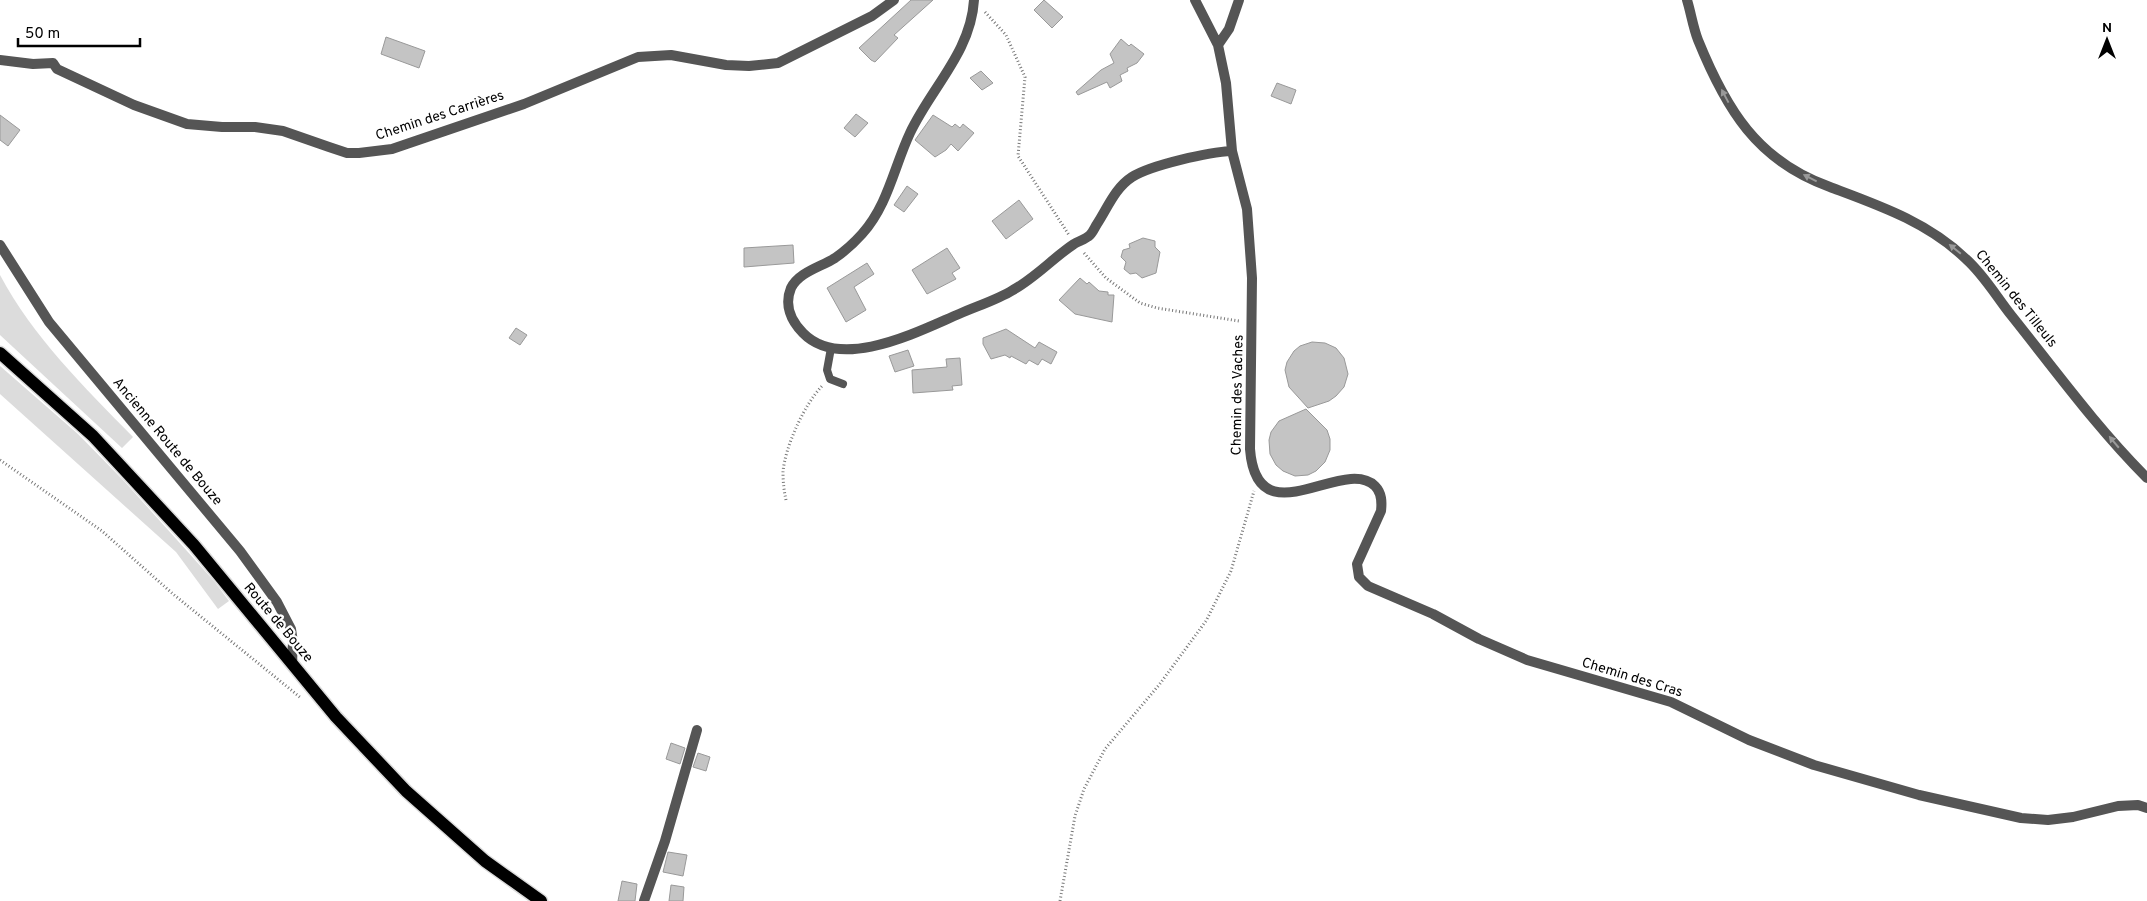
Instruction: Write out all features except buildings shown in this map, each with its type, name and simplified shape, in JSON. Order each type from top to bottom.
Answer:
[{"type":"main road","name":"Route de Bouze","points":[[0,353],[93,436],[194,545],[336,717],[406,791],[485,861],[542,901]]},
{"type":"street","name":"Chemin des Carrières","points":[[0,60],[33,64],[53,63],[57,69],[134,105],[187,124],[249,127],[283,131],[329,148],[347,153],[359,153],[392,149],[524,104],[638,57],[672,55],[742,66],[764,66],[778,63],[872,16],[894,0]]},
{"type":"street","name":"Chemin des Vaches","points":[[1196,0],[1201,16],[1218,45],[1226,82],[1232,151],[1246,209],[1252,278],[1253,322],[1250,449],[1252,467],[1260,482]]},
{"type":"street","points":[[1218,45],[1229,29],[1239,0]]},
{"type":"street","name":"Chemin des Tilleuls","points":[[1687,0],[1697,38],[1710,66],[1738,119],[1752,136],[1772,156],[1828,186],[1886,208],[1915,223],[1950,245],[1967,259],[2088,412],[2126,457],[2147,478]]},
{"type":"street","points":[[974,2],[968,32],[942,82],[912,128],[886,195],[872,221],[845,250],[803,276],[795,282],[790,290],[788,306],[794,322],[806,336],[831,348],[848,350],[911,335],[1014,290],[1075,244],[1090,235],[1118,189],[1133,176],[1171,162],[1232,151]]},
{"type":"street","name":"Ancienne Route de Bouze","points":[[0,245],[49,322],[240,551],[278,602],[291,629],[293,642],[292,663]]},
{"type":"street","name":"Chemin des Cras","points":[[1260,482],[1266,487],[1280,492],[1301,491],[1354,479],[1364,480],[1374,485],[1378,490],[1382,503],[1381,511],[1357,564],[1363,582],[1526,660],[1671,702],[1749,740],[1814,765],[1919,795],[2021,818],[2048,820],[2073,817],[2118,806],[2138,805],[2147,808]]},
{"type":"street","points":[[644,901],[665,840],[696,730]]},
{"type":"lane","points":[[831,348],[826,370],[830,379],[843,384]]},
{"type":"path","points":[[974,2],[1006,35],[1025,77],[1018,156],[1075,244],[1106,278],[1140,303],[1157,308],[1253,322]]},
{"type":"path","points":[[786,500],[784,470],[796,428],[817,392],[830,379]]},
{"type":"path","points":[[0,460],[102,531],[173,594],[307,704]]},
{"type":"path","points":[[1060,901],[1075,816],[1084,789],[1105,749],[1158,685],[1206,621],[1231,570],[1254,491],[1260,482]]},
{"type":"shaded area","points":[[0,275],[13,298],[61,361],[133,437],[122,448],[0,335]]},
{"type":"shaded area","points":[[0,366],[78,434],[124,481],[214,581],[229,601],[218,609],[176,552],[0,394]]}]
